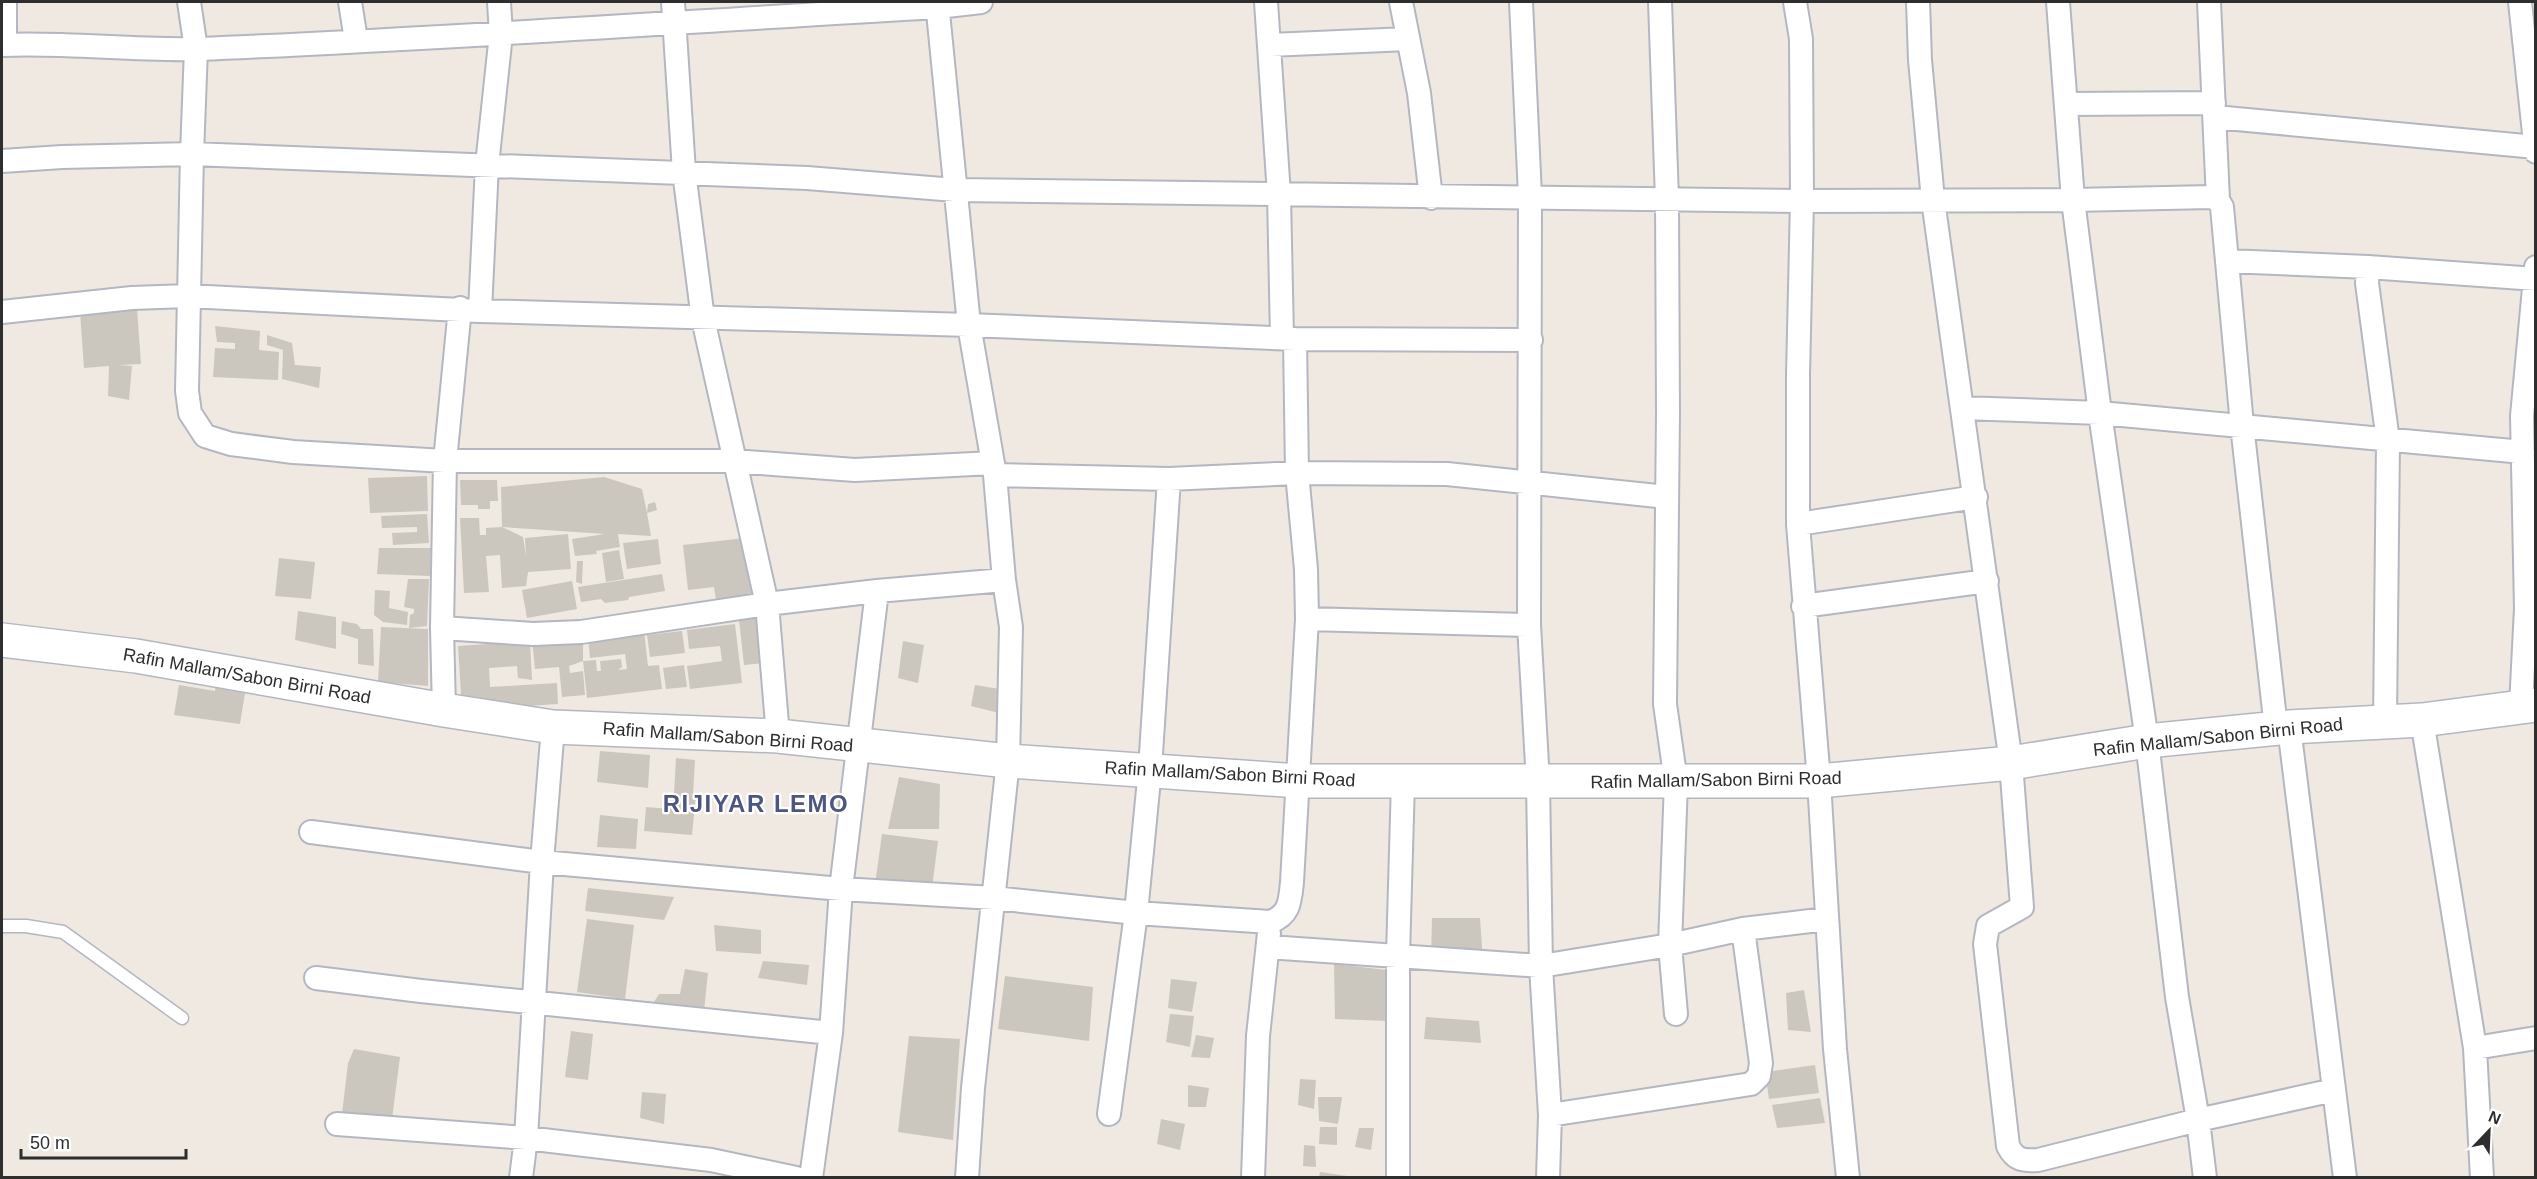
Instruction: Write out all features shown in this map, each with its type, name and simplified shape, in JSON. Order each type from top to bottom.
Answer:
[{"type":"street","points":[[5,2],[3,45],[37,43],[196,49],[501,34],[674,12],[981,2]]},
{"type":"street","points":[[189,2],[196,49],[188,296],[188,391],[190,413],[205,436],[231,444],[293,452],[445,461],[733,461],[855,470],[994,469],[1169,479],[1297,472],[1447,474],[1667,497]]},
{"type":"street","points":[[350,2],[356,40]]},
{"type":"street","points":[[444,710],[442,628],[445,461],[470,310],[501,34],[499,2]]},
{"type":"street","points":[[311,832],[542,862],[842,889],[994,898],[1136,913],[1270,922],[1282,918],[1289,908],[1299,781],[1307,619],[1306,569],[1297,472],[1266,2]]},
{"type":"street","points":[[1401,2],[1419,93],[1431,198]]},
{"type":"street","points":[[1521,2],[1530,196],[1529,625],[1538,782],[1541,966],[1550,1115],[1548,1178]]},
{"type":"street","points":[[1660,2],[1667,199],[1665,704],[1676,782],[1670,945],[1676,1014]]},
{"type":"street","points":[[1796,2],[1801,39],[1802,201],[1798,375],[1798,524],[1819,781],[1835,1049],[1848,1178]]},
{"type":"street","points":[[1918,2],[1920,60],[1933,200],[1976,497],[2011,763],[2022,907],[1988,926],[1985,944],[2008,1146],[2018,1158],[2025,1161],[2038,1160],[2198,1120],[2334,1090]]},
{"type":"street","points":[[2058,2],[2073,200],[2146,741],[2177,997],[2198,1120],[2205,1178]]},
{"type":"street","points":[[2209,2],[2218,200],[2222,207],[2242,425],[2345,1178]]},
{"type":"street","points":[[2520,2],[2535,152]]},
{"type":"street","points":[[938,4],[969,325],[994,469],[1004,580],[1011,627],[1008,761],[973,1088],[967,1178]]},
{"type":"street","points":[[674,12],[684,172],[703,319],[733,461],[767,604],[778,736]]},
{"type":"street","points":[[1269,45],[1408,39]]},
{"type":"street","points":[[2066,104],[2214,110],[2535,147]]},
{"type":"street","points":[[2,161],[192,154],[684,172],[807,178],[955,190],[1431,198],[1530,196],[1802,201],[2211,197],[2218,200]]},
{"type":"street","points":[[2227,261],[2535,275],[2522,416],[2528,705]]},
{"type":"street","points":[[2368,267],[2367,283],[2388,441],[2385,722]]},
{"type":"street","points":[[2,312],[132,298],[188,296],[470,310],[703,319],[969,325],[1288,339],[1531,340]]},
{"type":"street","points":[[1962,408],[2100,413],[2523,452]]},
{"type":"street","points":[[1109,1114],[1136,913],[1150,769],[1169,479]]},
{"type":"street","points":[[1798,524],[1976,497]]},
{"type":"street","points":[[442,628],[533,634],[580,632],[767,604],[877,591],[1004,580]]},
{"type":"street","points":[[1803,606],[1987,581]]},
{"type":"street","points":[[811,1178],[831,1033],[842,889],[877,591]]},
{"type":"street","points":[[1307,619],[1529,625]]},
{"type":"street","name":"Rafin Mallam/Sabon Birni Road","points":[[2,640],[136,656],[444,710],[553,726],[778,736],[1008,761],[1299,781],[1819,781],[2011,763],[2146,741],[2283,728],[2422,720],[2528,705]]},
{"type":"street","points":[[2422,720],[2475,1048],[2482,1178]]},
{"type":"street","points":[[521,1178],[526,1138],[542,862],[553,726]]},
{"type":"street","points":[[1398,1178],[1398,955],[1403,781]]},
{"type":"street","points":[[1268,947],[1541,966],[1670,945],[1743,928],[1827,919]]},
{"type":"street","points":[[1253,1178],[1258,1036],[1270,922]]},
{"type":"street","points":[[1550,1115],[1751,1084],[1759,1076],[1761,1063],[1743,928]]},
{"type":"street","points":[[315,978],[831,1033]]},
{"type":"street","points":[[2475,1048],[2535,1038]]},
{"type":"street","points":[[338,1124],[526,1138],[709,1168],[796,1178]]},
{"type":"lane","points":[[2,926],[27,926],[63,932],[182,1018]]},
{"type":"building","points":[[137,308],[141,364],[119,365],[132,366],[129,400],[108,396],[109,366],[84,368],[80,312]]},
{"type":"building","points":[[215,326],[260,331],[259,350],[279,352],[278,380],[213,377],[215,348],[235,349],[235,343],[217,342]]},
{"type":"building","points":[[267,335],[292,343],[295,365],[321,367],[319,388],[282,379],[283,350],[267,345]]},
{"type":"building","points":[[427,476],[428,511],[370,513],[368,478]]},
{"type":"building","points":[[604,477],[642,489],[651,536],[618,534],[620,547],[596,551],[597,554],[575,556],[572,539],[605,534],[502,527],[501,487]]},
{"type":"building","points":[[460,480],[497,480],[498,501],[490,501],[490,509],[478,509],[478,505],[461,505]]},
{"type":"building","points":[[655,502],[657,510],[647,513],[648,504]]},
{"type":"building","points":[[427,514],[429,543],[393,545],[392,533],[417,532],[417,527],[382,528],[381,516]]},
{"type":"building","points":[[460,518],[479,518],[480,535],[486,535],[486,528],[502,527],[523,537],[526,556],[525,538],[568,534],[571,569],[528,572],[526,586],[502,588],[500,555],[486,556],[489,592],[464,593]]},
{"type":"building","points":[[745,538],[752,596],[716,600],[714,587],[688,590],[683,545]]},
{"type":"building","points":[[658,539],[661,564],[627,569],[623,543]]},
{"type":"building","points":[[379,548],[431,548],[430,576],[377,574]]},
{"type":"building","points":[[619,550],[624,579],[606,582],[602,553]]},
{"type":"building","points":[[279,558],[315,562],[311,599],[275,596]]},
{"type":"building","points":[[577,561],[583,561],[582,584],[576,582]]},
{"type":"building","points":[[662,574],[665,591],[629,597],[628,600],[605,603],[601,599],[581,602],[578,587]]},
{"type":"building","points":[[408,579],[429,579],[427,626],[409,628],[410,615],[414,613],[414,609],[404,607]]},
{"type":"building","points":[[572,581],[577,609],[527,618],[522,590]]},
{"type":"building","points":[[375,590],[390,591],[389,608],[408,612],[407,625],[383,622],[374,615]]},
{"type":"building","points":[[298,611],[336,617],[336,649],[295,640]]},
{"type":"building","points":[[759,618],[764,663],[744,665],[739,620]]},
{"type":"building","points":[[342,621],[357,624],[361,629],[373,629],[374,666],[358,664],[358,639],[341,634]]},
{"type":"building","points":[[735,624],[742,683],[690,689],[687,666],[722,661],[720,646],[689,649],[687,630]]},
{"type":"building","points":[[381,627],[428,629],[428,686],[378,682]]},
{"type":"building","points":[[644,631],[648,666],[659,665],[662,689],[587,698],[583,661],[596,660],[597,671],[601,671],[600,661],[621,659],[622,667],[618,670],[627,669],[625,654],[590,658],[588,637]]},
{"type":"building","points":[[682,631],[685,653],[650,657],[647,635]]},
{"type":"building","points":[[583,635],[583,661],[569,666],[570,673],[583,671],[585,695],[562,697],[559,667],[535,669],[532,640]]},
{"type":"building","points":[[530,641],[532,680],[518,678],[517,666],[489,668],[490,687],[557,683],[558,704],[462,710],[458,646]]},
{"type":"building","points":[[903,641],[924,645],[918,683],[898,678]]},
{"type":"building","points":[[684,665],[687,687],[666,689],[663,668]]},
{"type":"building","points":[[216,680],[229,681],[227,690],[245,693],[240,724],[174,715],[179,685],[215,691]]},
{"type":"building","points":[[975,685],[1000,689],[999,713],[971,706]]},
{"type":"building","points":[[600,751],[650,755],[648,788],[597,782]]},
{"type":"building","points":[[676,758],[695,760],[693,795],[696,795],[692,835],[644,831],[646,807],[671,809]]},
{"type":"building","points":[[899,777],[940,784],[939,829],[888,829]]},
{"type":"building","points":[[600,815],[638,819],[636,849],[597,847]]},
{"type":"building","points":[[882,834],[938,841],[932,888],[875,885]]},
{"type":"building","points":[[588,888],[674,897],[664,920],[585,911]]},
{"type":"building","points":[[1432,918],[1480,918],[1483,961],[1431,958]]},
{"type":"building","points":[[587,919],[634,925],[625,999],[577,992]]},
{"type":"building","points":[[714,925],[761,930],[761,954],[716,951]]},
{"type":"building","points":[[763,961],[809,965],[807,985],[758,978]]},
{"type":"building","points":[[1334,964],[1387,970],[1388,1021],[1335,1019]]},
{"type":"building","points":[[685,969],[708,973],[704,1011],[654,1002],[659,994],[680,994]]},
{"type":"building","points":[[1005,976],[1093,987],[1089,1041],[998,1029]]},
{"type":"building","points":[[1171,979],[1197,982],[1192,1012],[1168,1008]]},
{"type":"building","points":[[1804,990],[1811,1032],[1788,1030],[1786,993]]},
{"type":"building","points":[[1170,1014],[1194,1016],[1190,1047],[1166,1042]]},
{"type":"building","points":[[1426,1017],[1479,1021],[1481,1043],[1424,1039]]},
{"type":"building","points":[[571,1031],[593,1034],[588,1080],[565,1077]]},
{"type":"building","points":[[1196,1035],[1214,1038],[1210,1058],[1191,1057]]},
{"type":"building","points":[[909,1036],[960,1039],[953,1140],[898,1132]]},
{"type":"building","points":[[354,1049],[400,1057],[392,1119],[342,1114],[348,1063]]},
{"type":"building","points":[[1815,1065],[1819,1093],[1769,1099],[1765,1072]]},
{"type":"building","points":[[1300,1079],[1316,1080],[1314,1109],[1298,1105]]},
{"type":"building","points":[[1188,1085],[1209,1088],[1206,1107],[1188,1107]]},
{"type":"building","points":[[642,1092],[666,1094],[664,1124],[640,1118]]},
{"type":"building","points":[[1318,1097],[1342,1097],[1338,1124],[1319,1121]]},
{"type":"building","points":[[1820,1098],[1825,1123],[1777,1128],[1772,1105]]},
{"type":"building","points":[[1161,1119],[1185,1124],[1180,1150],[1157,1144]]},
{"type":"building","points":[[1320,1127],[1337,1127],[1337,1145],[1319,1144]]},
{"type":"building","points":[[1359,1128],[1374,1128],[1371,1150],[1355,1147]]},
{"type":"building","points":[[1304,1145],[1315,1146],[1316,1167],[1303,1166]]},
{"type":"building","points":[[1320,1172],[1347,1176],[1347,1178],[1319,1178]]},
{"type":"district","name":"RIJIYAR LEMO","points":[[756,803]]}]
